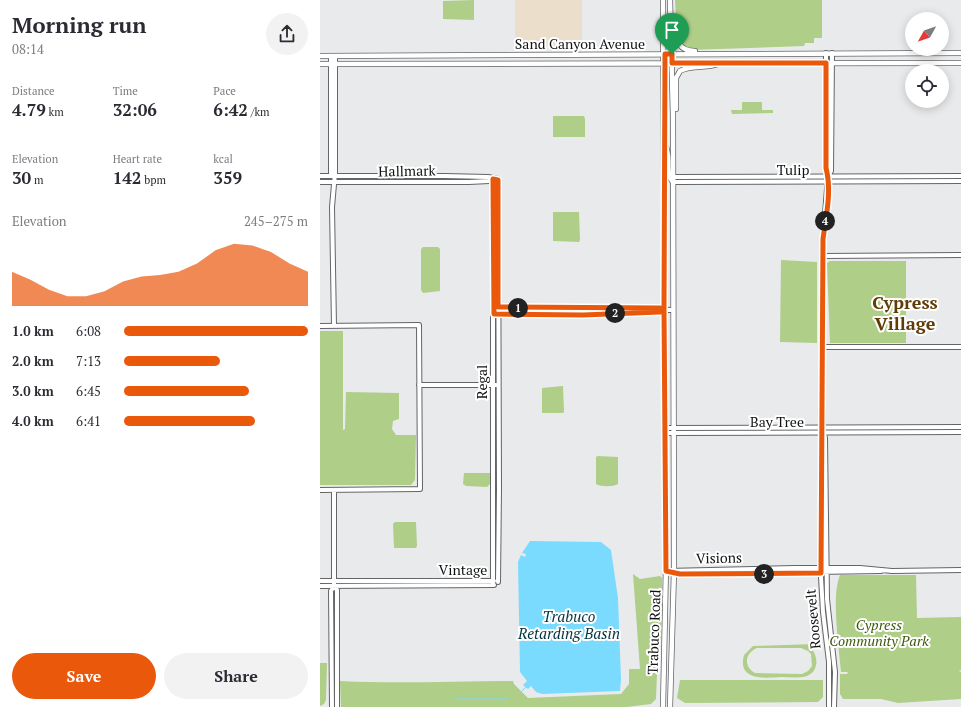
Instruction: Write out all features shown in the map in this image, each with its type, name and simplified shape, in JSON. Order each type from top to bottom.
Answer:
[{"type":"main road","name":"Trabuco Road","points":[[663,0],[665,54],[664,310],[666,430],[666,571],[663,707]]},
{"type":"main road","points":[[670,0],[671,15],[675,25],[677,43],[683,49],[691,51],[736,51],[742,54]]},
{"type":"main road","name":"Trabuco Road","points":[[670,707],[674,571],[672,310],[673,134],[671,15]]},
{"type":"main road","name":"Sand Canyon Avenue","points":[[320,56],[961,53]]},
{"type":"main road","points":[[673,134],[676,126],[676,86],[679,72],[693,67],[713,66],[721,63]]},
{"type":"main road","name":"Sand Canyon Avenue","points":[[320,64],[961,63]]},
{"type":"main road","points":[[664,144],[669,154],[669,175],[673,180]]},
{"type":"street","name":"Roosevelt","points":[[829,53],[831,171],[828,179],[823,256],[821,571],[823,612],[829,662],[829,707]]},
{"type":"street","points":[[333,56],[331,173],[334,176],[334,326]]},
{"type":"street","name":"Hallmark","points":[[320,176],[451,176],[488,177],[498,180]]},
{"type":"street","name":"Tulip","points":[[673,180],[961,176]]},
{"type":"street","name":"Hallmark","points":[[320,182],[489,181],[493,179]]},
{"type":"street","name":"Regal","points":[[493,179],[496,307]]},
{"type":"street","name":"Tulip","points":[[828,179],[961,181]]},
{"type":"street","name":"Regal","points":[[498,180],[496,307],[498,582]]},
{"type":"street","points":[[823,256],[961,255]]},
{"type":"street","points":[[496,307],[582,306],[598,308],[660,308],[664,310],[672,310]]},
{"type":"street","points":[[496,314],[583,315],[660,312],[664,310]]},
{"type":"street","points":[[320,326],[419,325],[420,489],[320,490]]},
{"type":"street","points":[[823,347],[961,347]]},
{"type":"street","points":[[419,384],[496,384]]},
{"type":"street","name":"Regal","points":[[493,585],[496,384]]},
{"type":"street","name":"Bay Tree","points":[[823,431],[961,427]]},
{"type":"street","name":"Bay Tree","points":[[666,430],[961,432]]},
{"type":"street","name":"Roosevelt","points":[[823,431],[825,438],[827,599],[835,672],[834,707]]},
{"type":"street","points":[[334,490],[334,586],[336,590],[337,707]]},
{"type":"street","name":"Visions","points":[[666,571],[674,571],[680,574],[874,569],[884,571],[961,570]]},
{"type":"street","name":"Vintage","points":[[320,581],[493,580],[498,582]]},
{"type":"street","name":"Vintage","points":[[320,586],[493,585],[498,582]]},
{"type":"street","points":[[332,707],[331,591],[334,586]]},
{"type":"shaded area","points":[[515,0],[582,0],[582,47],[515,46]]},
{"type":"green space","points":[[474,0],[474,20],[443,19],[443,1]]},
{"type":"green space","points":[[675,0],[822,0],[822,38],[814,38],[814,43],[805,43],[804,46],[689,50],[682,47],[677,34]]},
{"type":"green space","points":[[742,102],[762,102],[762,110],[773,110],[773,113],[732,114],[731,110],[742,110]]},
{"type":"green space","points":[[553,116],[584,116],[585,137],[553,137]]},
{"type":"green space","points":[[553,212],[579,212],[579,242],[553,241]]},
{"type":"green space","points":[[423,247],[438,247],[440,249],[440,291],[423,293],[421,290],[421,249]]},
{"type":"green space","points":[[781,260],[817,262],[817,343],[780,342]]},
{"type":"green space","points":[[830,261],[906,261],[906,343],[830,343],[827,263]]},
{"type":"green space","points":[[320,331],[343,331],[343,430],[345,429],[346,392],[399,393],[399,419],[393,421],[392,429],[396,435],[416,435],[415,480],[411,485],[320,485]]},
{"type":"green space","points":[[563,386],[564,412],[542,413],[542,388]]},
{"type":"green space","points":[[596,457],[618,457],[618,484],[613,486],[601,486],[596,484]]},
{"type":"green space","points":[[464,473],[490,473],[490,484],[487,487],[466,486],[463,484]]},
{"type":"green space","points":[[395,522],[416,522],[416,548],[394,548],[393,524]]},
{"type":"green space","points":[[633,574],[640,579],[660,576],[662,578],[661,640],[658,650],[656,699],[651,704],[627,707],[341,707],[340,681],[513,681],[514,684],[528,698],[621,694],[629,684],[629,669],[640,669]]},
{"type":"green space","name":"Cypress Community Park","points":[[840,575],[916,575],[917,618],[961,617],[961,670],[959,671],[961,672],[961,699],[898,703],[881,699],[843,699],[840,694],[840,674],[847,674],[848,672],[841,672],[837,636],[836,596],[837,584]]},
{"type":"green space","points":[[816,644],[816,648],[811,648],[816,656],[816,666],[812,673],[803,677],[767,678],[754,676],[748,674],[743,663],[744,655],[753,646]],"holes":[[[757,648],[801,648],[811,654],[812,666],[808,671],[802,674],[755,673],[751,670],[747,663],[748,656]]]},
{"type":"green space","points":[[320,663],[327,663],[326,700],[324,704],[320,706]]},
{"type":"green space","points":[[680,680],[823,680],[823,697],[818,702],[685,703],[677,698]]},
{"type":"water","name":"Trabuco Retarding Basin","points":[[530,541],[601,542],[611,550],[618,598],[621,679],[620,691],[542,694],[536,692],[531,686],[528,689],[523,685],[527,681],[520,672],[518,562],[521,555],[525,557],[526,554],[522,553]]},
{"type":"waterway","points":[[522,691],[526,687]]},
{"type":"waterway","points":[[456,699],[508,699]]},
{"type":"district","name":"Cypress Village","points":[[905,313]]},
{"type":"route","points":[[672,54],[665,54],[664,310],[660,308],[598,308],[582,306],[563,308],[498,307],[498,180],[493,179],[494,314],[583,315],[595,313],[660,312],[664,310],[666,571],[674,571],[680,574],[821,573],[823,239],[828,203],[828,176],[826,168],[826,63],[672,63],[672,54]]}]
